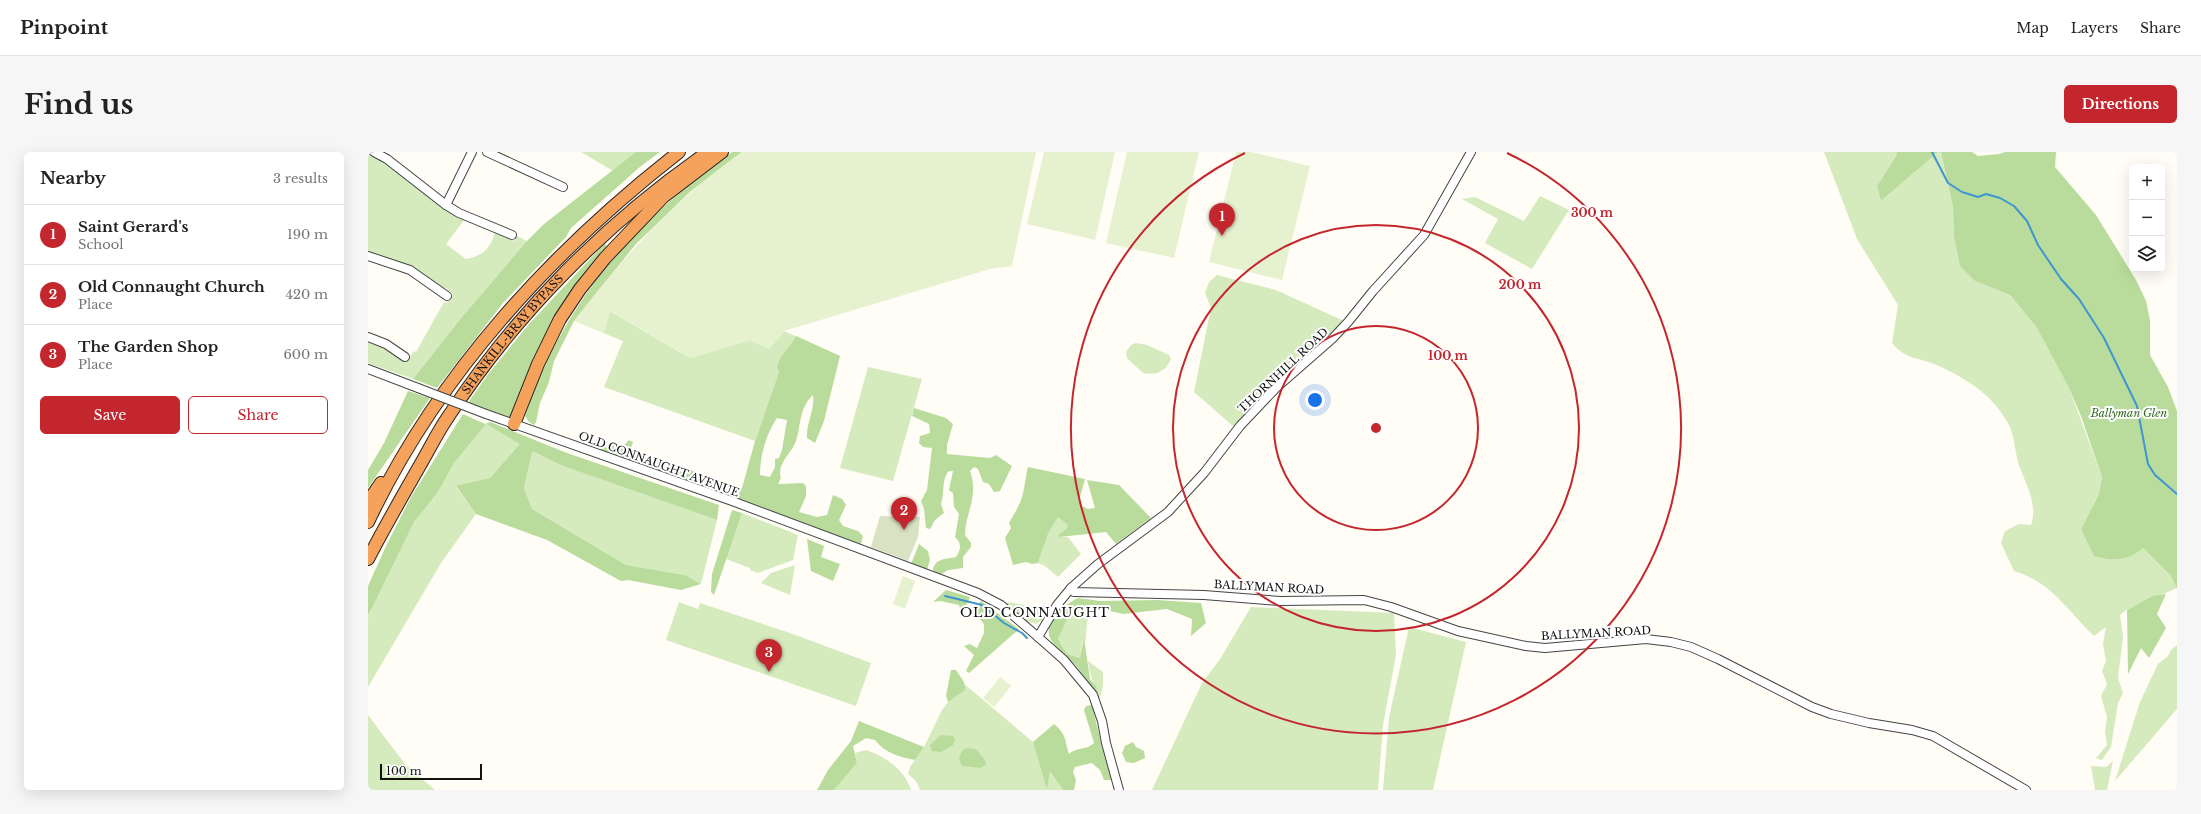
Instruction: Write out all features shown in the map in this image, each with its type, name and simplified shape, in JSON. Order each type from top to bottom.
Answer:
[{"type":"highway","name":"SHANKILL-BRAY BYPASS","points":[[368,522],[413,441],[449,385],[497,323],[591,225],[629,191],[679,152]]},
{"type":"highway","name":"SHANKILL-BRAY BYPASS","points":[[368,559],[447,417],[497,349],[528,312],[611,228],[683,170],[708,152]]},
{"type":"highway","points":[[514,424],[538,364],[560,319],[580,289],[605,258],[663,197],[722,152]]},
{"type":"highway","points":[[368,502],[413,441]]},
{"type":"street","points":[[374,152],[389,155],[446,205],[459,213],[512,235]]},
{"type":"street","points":[[446,205],[472,152]]},
{"type":"street","points":[[487,152],[562,187]]},
{"type":"street","name":"THORNHILL ROAD","points":[[1038,637],[1057,605],[1071,588],[1098,564],[1168,512],[1204,473],[1240,426],[1276,388],[1332,339],[1348,322],[1373,291],[1424,235],[1471,152]]},
{"type":"street","points":[[368,256],[410,270],[447,296]]},
{"type":"street","points":[[368,337],[386,344],[405,357]]},
{"type":"street","points":[[368,379],[369,370]]},
{"type":"street","name":"OLD CONNAUGHT AVENUE","points":[[369,370],[486,414],[732,501],[978,593],[1001,605],[1064,660],[1093,695],[1102,721],[1106,743],[1119,790]]},
{"type":"street","name":"BALLYMAN ROAD","points":[[1071,588],[1074,592],[1204,595],[1280,601],[1364,600],[1391,607],[1458,631],[1546,648],[1646,639],[1671,642],[1691,647],[1718,659],[1812,707],[1831,714],[1869,723],[1912,730],[1933,736],[2026,790]]},
{"type":"green space","points":[[368,152],[465,219],[446,244],[466,259],[477,256],[489,247],[495,232],[515,241],[517,236],[527,241],[462,317],[413,379],[368,363],[368,336],[407,361],[414,351],[416,352],[444,302],[447,303],[453,294],[446,288],[440,288],[368,253]]},
{"type":"green space","points":[[581,152],[641,152],[613,171]]},
{"type":"green space","points":[[636,152],[660,152],[641,166],[571,228],[566,237],[503,303],[437,388],[413,379],[462,317],[527,241],[544,224]]},
{"type":"green space","points":[[732,152],[742,152],[691,191],[636,244],[574,321],[554,361],[549,382],[540,403],[536,422],[534,425],[529,422],[525,416],[541,375],[560,336],[582,300],[606,267],[634,236],[664,207]]},
{"type":"green space","points":[[742,152],[1036,152],[1012,266],[990,269],[784,331],[769,349],[750,340],[690,358],[611,311],[603,333],[574,321],[612,274],[652,230],[695,189]]},
{"type":"green space","points":[[1044,152],[1115,152],[1095,240],[1027,224]]},
{"type":"green space","points":[[1127,152],[1199,152],[1174,258],[1106,243]]},
{"type":"green space","points":[[1236,152],[1251,152],[1310,166],[1282,280],[1209,262]]},
{"type":"green space","points":[[1824,152],[1897,152],[1877,186],[1881,201],[1938,152],[1941,152],[1953,207],[1954,236],[1975,281],[2010,295],[2037,328],[2069,388],[2102,477],[2099,494],[2081,529],[2143,548],[2171,576],[2177,578],[2177,588],[2126,610],[2120,615],[2123,637],[2118,678],[2123,693],[2118,703],[2111,747],[2102,760],[2096,758],[2107,745],[2105,732],[2107,717],[2101,696],[2107,684],[2102,671],[2106,661],[2103,644],[2106,627],[2094,636],[2048,589],[2027,576],[2014,571],[2001,543],[2005,531],[2019,524],[2031,525],[2033,511],[2031,496],[2018,463],[2010,427],[2004,416],[1988,397],[1968,381],[1946,369],[1906,355],[1892,343],[1898,305],[1857,239]]},
{"type":"green space","points":[[1897,152],[1938,152],[1881,201],[1877,186]]},
{"type":"green space","name":"Ballyman Glen","points":[[1941,152],[1972,152],[1978,156],[2005,152],[2056,152],[2055,167],[2096,215],[2129,269],[2129,272],[2131,272],[2136,280],[2146,301],[2150,320],[2150,355],[2168,387],[2177,411],[2177,588],[2171,576],[2143,548],[2126,558],[2120,559],[2107,559],[2094,556],[2081,529],[2099,494],[2102,477],[2081,416],[2069,388],[2037,328],[2010,295],[1975,281],[1960,266],[1954,236],[1953,207]]},
{"type":"green space","points":[[1540,196],[1569,210],[1532,269],[1485,243],[1498,219],[1462,199],[1475,197],[1524,221]]},
{"type":"green space","points":[[605,243],[607,248],[578,288],[511,421],[467,404],[489,373],[530,323]]},
{"type":"green space","points":[[1217,275],[1276,290],[1344,321],[1251,407],[1234,427],[1194,392],[1211,308],[1205,293],[1209,282]]},
{"type":"green space","points":[[610,311],[690,358],[750,340],[769,349],[784,331],[840,356],[779,372],[755,441],[604,387],[623,341],[603,333]]},
{"type":"green space","points":[[796,336],[840,356],[824,421],[815,443],[807,438],[813,406],[813,395],[805,405],[796,441],[782,463],[780,473],[781,478],[778,484],[803,483],[806,486],[806,496],[799,512],[817,517],[827,515],[833,495],[842,499],[846,505],[839,520],[843,526],[858,531],[863,536],[861,544],[734,499],[742,488],[755,441],[779,372],[777,367],[783,354]],"holes":[[[777,418],[787,420],[782,450],[779,458],[775,459],[775,467],[770,477],[760,475],[762,453],[773,424]]]},
{"type":"green space","points":[[1136,343],[1147,345],[1169,355],[1171,359],[1169,363],[1160,372],[1152,374],[1143,373],[1127,358],[1126,352],[1131,345]]},
{"type":"green space","points":[[868,367],[922,379],[893,481],[840,468]]},
{"type":"green space","points":[[408,391],[430,398],[368,488],[368,470],[384,443]]},
{"type":"green space","points":[[914,408],[946,418],[953,424],[947,445],[947,454],[990,458],[996,455],[1012,466],[1000,491],[994,492],[989,484],[983,482],[978,469],[974,467],[970,471],[973,496],[965,535],[971,543],[971,547],[963,557],[963,568],[948,570],[940,575],[934,573],[933,568],[937,562],[956,557],[960,549],[960,544],[955,537],[959,514],[954,507],[953,493],[949,490],[953,471],[949,471],[944,482],[941,504],[944,513],[935,520],[930,529],[926,528],[924,509],[921,501],[927,490],[932,448],[923,447],[919,443],[920,436],[930,433],[929,424],[912,416]]},
{"type":"green space","points":[[463,414],[485,424],[490,422],[567,453],[719,505],[717,520],[563,466],[533,451],[532,453],[524,488],[532,509],[626,565],[685,575],[701,584],[681,590],[628,580],[621,581],[547,540],[476,514],[456,486],[490,478],[520,444],[486,424],[454,463],[438,492],[414,522],[368,616],[368,586],[386,546],[411,497]]},
{"type":"green space","points":[[486,424],[563,466],[717,520],[701,584],[685,575],[626,565],[532,509],[524,488],[532,453],[518,447],[490,478],[456,487],[476,514],[441,563],[368,687],[368,617],[377,596],[414,522],[438,492],[454,463]]},
{"type":"green space","points":[[629,440],[633,442],[631,448],[634,454],[648,462],[653,461],[655,456],[673,471],[672,476],[592,447],[602,445],[610,448],[615,445],[624,445]]},
{"type":"green space","points":[[686,467],[722,486],[721,494],[677,478],[679,472]]},
{"type":"green space","points":[[1028,467],[1085,479],[1080,497],[1080,505],[1088,509],[1095,508],[1087,480],[1119,485],[1151,518],[1116,544],[1106,532],[1059,537],[1058,535],[1067,528],[1068,525],[1058,517],[1048,534],[1038,563],[1032,564],[1026,562],[1013,565],[1005,538],[1011,528],[1009,523],[1021,500]]},
{"type":"green space","points":[[732,510],[742,513],[714,595],[711,592],[712,574]]},
{"type":"green space","points":[[742,513],[798,535],[793,560],[758,573],[750,570],[750,568],[726,559]]},
{"type":"green space","points":[[880,516],[920,517],[918,537],[908,561],[871,547]]},
{"type":"green space","points":[[1058,517],[1068,524],[1068,527],[1058,535],[1059,537],[1068,537],[1081,554],[1058,577],[1045,566],[1038,563],[1048,534]]},
{"type":"green space","points":[[807,539],[824,546],[821,557],[840,564],[833,581],[811,571]]},
{"type":"green space","points":[[919,544],[928,551],[930,560],[927,570],[911,564]]},
{"type":"green space","points":[[795,565],[790,595],[761,583],[771,573]]},
{"type":"green space","points":[[903,576],[915,581],[905,609],[893,604]]},
{"type":"green space","points":[[946,590],[970,597],[962,615],[959,605],[940,601],[933,602]]},
{"type":"green space","points":[[2166,594],[2157,614],[2166,628],[2149,658],[2141,648],[2128,674],[2127,610],[2153,596]]},
{"type":"green space","points":[[1078,598],[1100,601],[1157,600],[1201,603],[1206,623],[1191,636],[1192,619],[1167,609],[1123,614],[1097,608],[1073,607],[1058,639],[1067,654],[1080,658],[1084,638],[1090,679],[1096,686],[1098,693],[1089,685],[1080,670],[1053,643],[1049,636],[1049,629],[1055,616],[1066,605]]},
{"type":"green space","points":[[981,601],[1019,629],[969,673],[966,671],[974,655],[964,646],[970,644],[977,648],[984,633],[984,624],[976,615],[975,608]]},
{"type":"green space","points":[[679,602],[698,609],[700,603],[790,633],[871,663],[856,706],[666,640]]},
{"type":"green space","points":[[1007,602],[1031,606],[1051,605],[1043,620],[1036,624],[1025,620],[1007,605]]},
{"type":"green space","points":[[1073,607],[1091,608],[1087,621],[1085,644],[1083,640],[1080,658],[1067,654],[1058,639]]},
{"type":"green space","points":[[1251,607],[1394,613],[1396,655],[1383,725],[1378,790],[1152,790],[1202,683],[1220,659]]},
{"type":"green space","points":[[1409,627],[1466,642],[1433,790],[1383,790],[1389,717]]},
{"type":"green space","points":[[2177,645],[2177,709],[2115,781],[2140,702],[2158,664],[2168,656],[2171,650]]},
{"type":"green space","points":[[1088,661],[1103,672],[1103,686],[1100,698],[1091,676]]},
{"type":"green space","points":[[951,670],[956,670],[964,682],[965,690],[948,702],[946,696]]},
{"type":"green space","points":[[1000,677],[1011,686],[994,707],[983,698]]},
{"type":"green space","points":[[963,683],[1033,742],[1047,789],[1050,770],[1063,790],[920,790],[916,781],[908,774],[910,767],[924,747],[942,710]]},
{"type":"green space","points":[[1092,705],[1102,747],[1113,780],[1104,780],[1100,770],[1092,763],[1075,767],[1073,772],[1076,780],[1074,790],[1063,790],[1050,771],[1047,790],[1033,742],[1054,724],[1063,734],[1069,754],[1075,750],[1091,745],[1094,743],[1084,710],[1086,706]]},
{"type":"green space","points":[[368,715],[405,764],[435,790],[368,790]]},
{"type":"green space","points":[[859,721],[924,747],[915,760],[893,754],[883,748],[875,740],[866,738],[853,746],[857,763],[834,790],[817,790],[828,770],[851,741]]},
{"type":"green space","points":[[941,735],[953,736],[955,740],[953,745],[941,752],[932,751],[930,745]]},
{"type":"green space","points":[[1133,742],[1136,747],[1144,751],[1145,758],[1134,763],[1126,762],[1122,753],[1125,746]]},
{"type":"green space","points":[[966,748],[976,749],[985,760],[986,765],[980,768],[962,766],[959,759],[962,751]]},
{"type":"green space","points":[[866,750],[887,760],[899,770],[904,776],[911,790],[834,790],[857,763],[855,753]]},
{"type":"green space","points":[[2113,761],[2107,790],[2095,790],[2091,766],[2106,767]]},
{"type":"waterway","points":[[1932,152],[1948,183],[1962,192],[1978,197],[1986,194],[2000,198],[2014,206],[2027,221],[2038,245],[2061,279],[2079,299],[2104,338],[2137,406],[2148,464],[2155,475],[2177,494]]},
{"type":"waterway","points":[[945,596],[982,605],[1004,623],[1022,633],[1027,638]]},
{"type":"place","name":"Saint Gerard's","points":[[1222,236]]},
{"type":"place","name":"Old Connaught Church","points":[[904,530]]},
{"type":"place","name":"The Garden Shop","points":[[769,672]]},
{"type":"district","name":"OLD CONNAUGHT","points":[[1035,612]]}]
